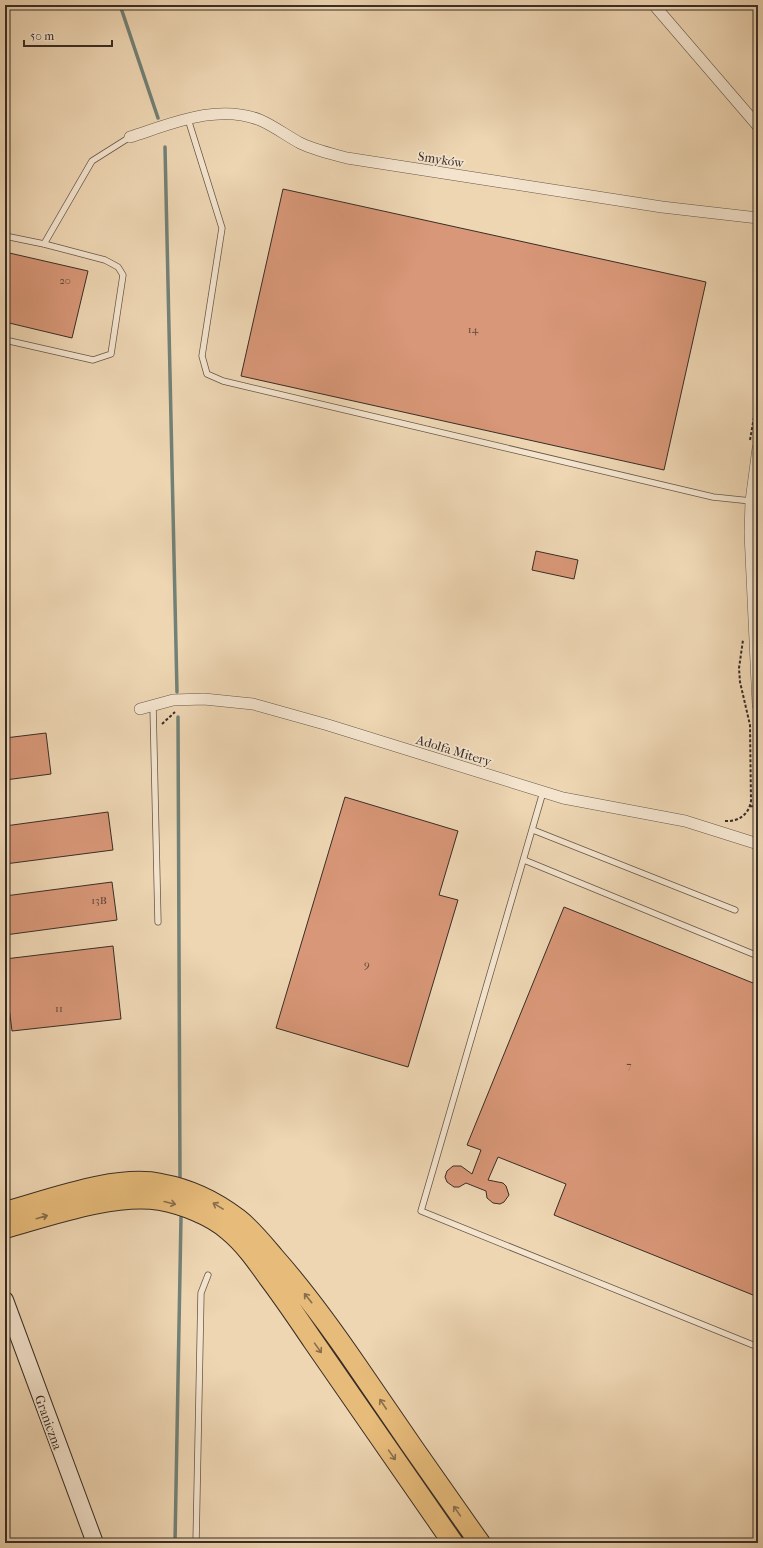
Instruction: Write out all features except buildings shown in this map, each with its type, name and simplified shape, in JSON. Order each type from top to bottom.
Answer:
[{"type":"highway","points":[[5,1212],[109,1184],[132,1182],[160,1183],[186,1191],[218,1205],[234,1216],[259,1240],[291,1276],[323,1316],[480,1543]]},
{"type":"highway","points":[[5,1228],[106,1202],[133,1198],[159,1200],[181,1205],[203,1215],[227,1229],[248,1249],[278,1290],[453,1543]]},
{"type":"street","points":[[654,5],[758,126]]},
{"type":"street","name":"Smyków","points":[[130,137],[188,119],[216,113],[242,114],[261,121],[315,149],[347,158],[662,208],[758,218]]},
{"type":"street","points":[[758,448],[751,501],[750,533],[756,606],[758,705]]},
{"type":"street","name":"Adolfa Mitery","points":[[140,709],[173,700],[204,699],[253,704],[321,723],[543,792],[586,803],[686,821],[758,844]]},
{"type":"street","name":"Graniczna","points":[[5,1300],[95,1543]]},
{"type":"lane","points":[[188,119],[222,228],[202,356],[207,374],[223,381],[697,494],[751,501]]},
{"type":"lane","points":[[44,244],[92,161],[130,137]]},
{"type":"lane","points":[[5,236],[44,244],[105,260],[118,268],[123,275],[111,354],[93,360],[5,340]]},
{"type":"lane","points":[[153,706],[158,922]]},
{"type":"lane","points":[[543,792],[421,1211],[758,1347]]},
{"type":"lane","points":[[533,830],[735,910]]},
{"type":"lane","points":[[524,860],[758,956]]},
{"type":"lane","points":[[196,1543],[201,1293],[208,1275]]},
{"type":"path","points":[[750,806],[758,807]]},
{"type":"waterway","points":[[120,5],[158,118]]},
{"type":"waterway","points":[[165,147],[177,692]]},
{"type":"waterway","points":[[178,717],[180,1178]]},
{"type":"waterway","points":[[175,1543],[181,1217]]}]
